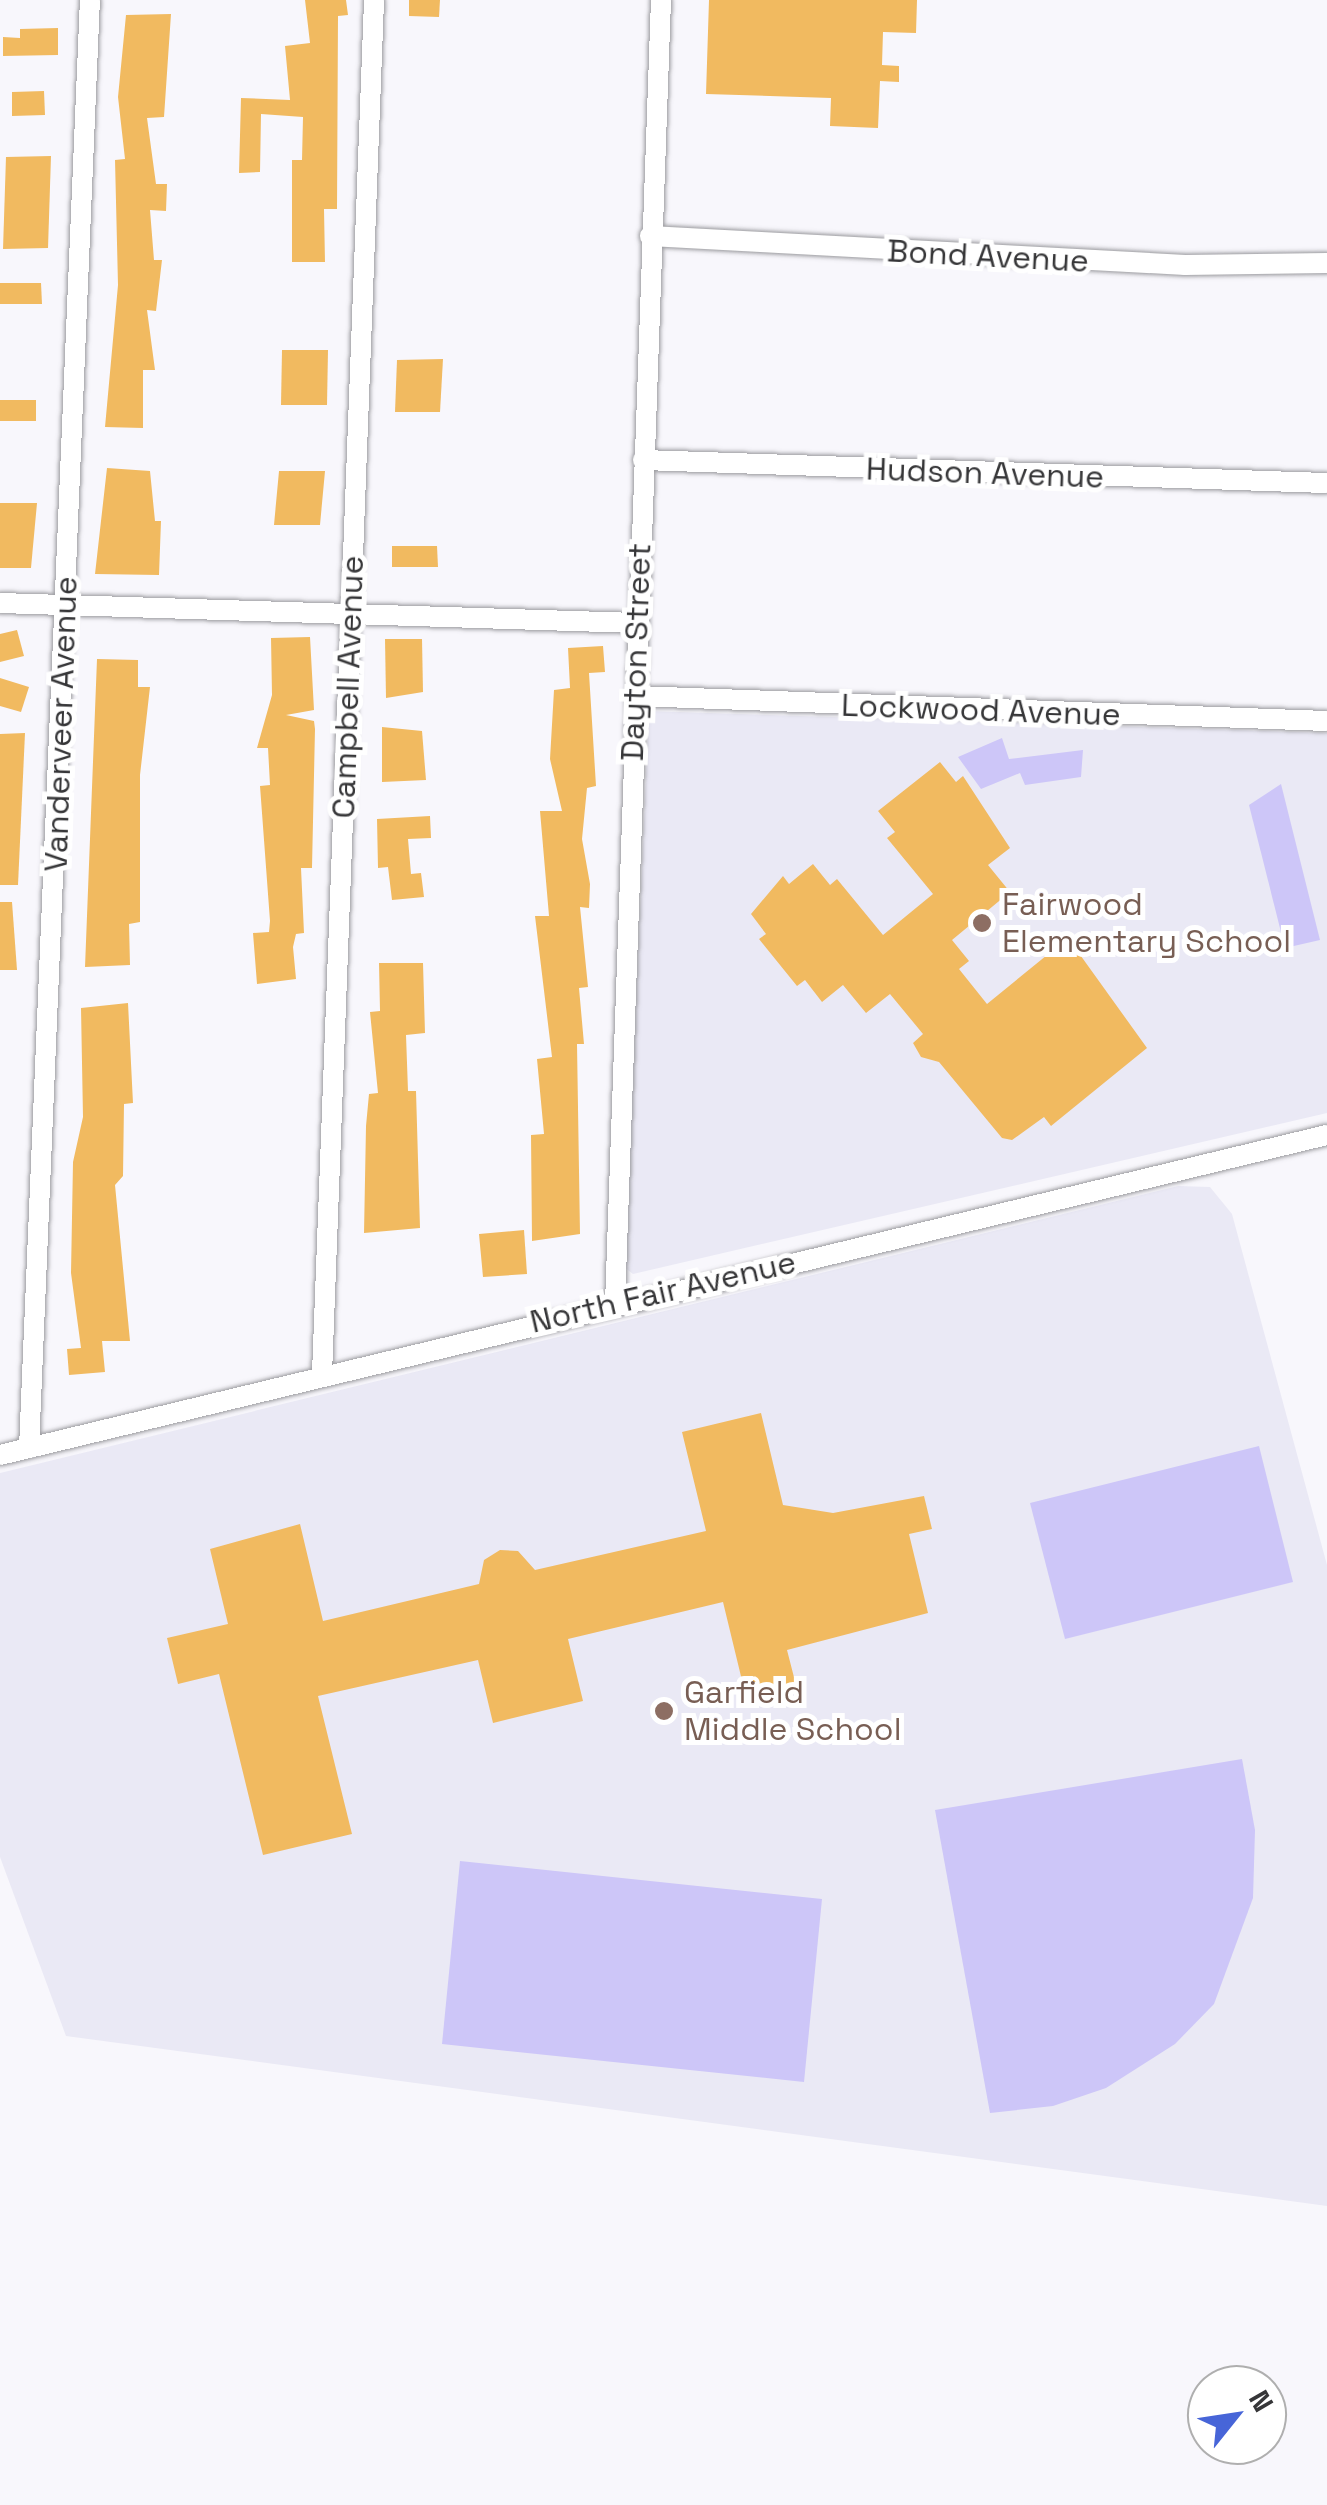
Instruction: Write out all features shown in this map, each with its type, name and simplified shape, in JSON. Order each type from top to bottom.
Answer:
[{"type":"street","name":"Vanderveer Avenue","points":[[29,1448],[90,0]]},
{"type":"street","name":"Campbell Avenue","points":[[322,1374],[374,0]]},
{"type":"street","name":"Dayton Street","points":[[615,1304],[636,623],[661,0]]},
{"type":"street","name":"Bond Avenue","points":[[650,236],[1070,260],[1327,263]]},
{"type":"street","name":"Hudson Avenue","points":[[643,460],[1327,484]]},
{"type":"street","points":[[0,603],[636,623]]},
{"type":"street","name":"Lockwood Avenue","points":[[635,696],[1327,721]]},
{"type":"street","name":"North Fair Avenue","points":[[0,1455],[322,1374],[1327,1135]]},
{"type":"shaded area","name":"Fairwood Elementary School","points":[[649,711],[1327,733],[1327,1113],[633,1274],[624,1267]]},
{"type":"shaded area","points":[[1002,738],[1009,759],[1083,750],[1081,777],[1025,785],[1020,773],[981,789],[958,757]]},
{"type":"shaded area","points":[[1281,784],[1320,940],[1285,948],[1249,805]]},
{"type":"shaded area","name":"Garfield Middle School","points":[[1178,1186],[1210,1187],[1232,1214],[1327,1565],[1327,2206],[66,2036],[0,1857],[0,1473]]},
{"type":"shaded area","points":[[1259,1446],[1293,1582],[1065,1639],[1030,1503]]},
{"type":"shaded area","points":[[1242,1759],[1255,1830],[1253,1898],[1214,2004],[1175,2044],[1106,2088],[1053,2106],[990,2113],[935,1810]]},
{"type":"shaded area","points":[[460,1861],[822,1899],[804,2082],[442,2044]]},
{"type":"building","points":[[305,0],[346,0],[348,15],[338,16],[337,209],[324,209],[325,262],[292,262],[292,160],[302,160],[303,117],[261,114],[260,172],[239,173],[241,98],[290,100],[285,46],[310,43]]},
{"type":"building","points":[[409,0],[440,0],[439,17],[409,16]]},
{"type":"building","points":[[709,0],[917,0],[916,33],[883,32],[882,65],[899,66],[899,82],[880,81],[878,128],[830,126],[831,98],[706,94]]},
{"type":"building","points":[[171,14],[164,117],[147,118],[156,184],[167,184],[166,211],[150,210],[154,260],[162,260],[156,311],[147,310],[155,370],[143,370],[143,428],[105,427],[118,285],[115,160],[125,159],[118,97],[126,15]]},
{"type":"building","points":[[58,28],[58,55],[3,56],[3,37],[20,38],[20,29]]},
{"type":"building","points":[[44,91],[45,115],[12,116],[12,92]]},
{"type":"building","points":[[51,156],[48,248],[3,249],[6,157]]},
{"type":"building","points":[[0,283],[41,283],[42,304],[0,304]]},
{"type":"building","points":[[282,350],[328,350],[327,405],[281,405]]},
{"type":"building","points":[[443,359],[440,412],[395,412],[397,360]]},
{"type":"building","points":[[0,400],[36,400],[36,421],[0,421]]},
{"type":"building","points":[[107,468],[150,471],[155,521],[161,521],[159,575],[95,574]]},
{"type":"building","points":[[279,471],[325,471],[320,525],[274,525]]},
{"type":"building","points":[[0,503],[37,503],[31,568],[0,568]]},
{"type":"building","points":[[392,546],[437,546],[438,567],[392,567]]},
{"type":"building","points":[[17,630],[24,656],[0,662],[0,634]]},
{"type":"building","points":[[310,637],[314,710],[286,715],[314,721],[315,729],[312,868],[301,868],[304,933],[296,934],[293,947],[296,979],[257,984],[253,933],[269,932],[270,921],[260,786],[270,785],[268,748],[257,748],[272,695],[271,638]]},
{"type":"building","points":[[385,639],[422,639],[423,692],[386,698]]},
{"type":"building","points":[[603,646],[605,672],[589,673],[596,786],[587,788],[582,839],[590,884],[589,908],[580,907],[588,987],[579,988],[584,1044],[577,1044],[580,1234],[532,1241],[531,1135],[544,1134],[537,1059],[552,1057],[535,916],[549,916],[540,811],[562,811],[550,759],[554,690],[570,688],[568,648]]},
{"type":"building","points":[[97,659],[138,660],[138,687],[150,687],[140,775],[140,922],[129,924],[130,965],[85,967]]},
{"type":"building","points":[[0,678],[29,687],[21,712],[0,706]]},
{"type":"building","points":[[382,727],[422,731],[426,780],[382,782]]},
{"type":"building","points":[[25,733],[18,885],[0,885],[0,734]]},
{"type":"building","name":"Fairwood Elementary School","points":[[940,762],[956,782],[963,776],[1010,848],[988,865],[1010,892],[952,940],[969,961],[959,969],[987,1004],[1068,938],[1147,1048],[1051,1126],[1044,1117],[1012,1140],[1002,1138],[939,1062],[921,1057],[913,1043],[923,1034],[890,994],[866,1013],[843,985],[822,1002],[805,980],[797,986],[759,939],[766,934],[751,914],[783,876],[789,884],[813,864],[830,885],[837,879],[883,935],[933,894],[887,838],[895,832],[878,811]]},
{"type":"building","points":[[430,816],[431,838],[408,839],[411,874],[421,873],[424,897],[392,900],[388,867],[378,868],[377,819]]},
{"type":"building","points":[[0,902],[12,902],[17,970],[0,970]]},
{"type":"building","points":[[379,963],[423,963],[425,1033],[406,1035],[408,1091],[416,1091],[420,1228],[364,1233],[369,1094],[378,1093],[370,1012],[380,1011]]},
{"type":"building","points":[[128,1003],[133,1103],[124,1104],[123,1176],[115,1185],[130,1341],[102,1341],[105,1372],[69,1375],[67,1349],[81,1348],[71,1273],[73,1162],[83,1117],[81,1008]]},
{"type":"building","points":[[524,1230],[527,1274],[483,1277],[479,1234]]},
{"type":"building","name":"Garfield Middle School","points":[[761,1413],[783,1505],[833,1513],[924,1496],[932,1529],[909,1534],[928,1613],[787,1650],[796,1685],[746,1697],[723,1602],[568,1639],[583,1701],[493,1723],[478,1660],[318,1696],[352,1834],[263,1855],[219,1674],[178,1684],[167,1638],[228,1624],[210,1549],[300,1524],[323,1621],[479,1584],[484,1560],[500,1550],[518,1551],[535,1570],[706,1531],[682,1432]]},
{"type":"place","name":"Fairwood Elementary School","points":[[982,923]]},
{"type":"place","name":"Garfield Middle School","points":[[664,1711]]}]
